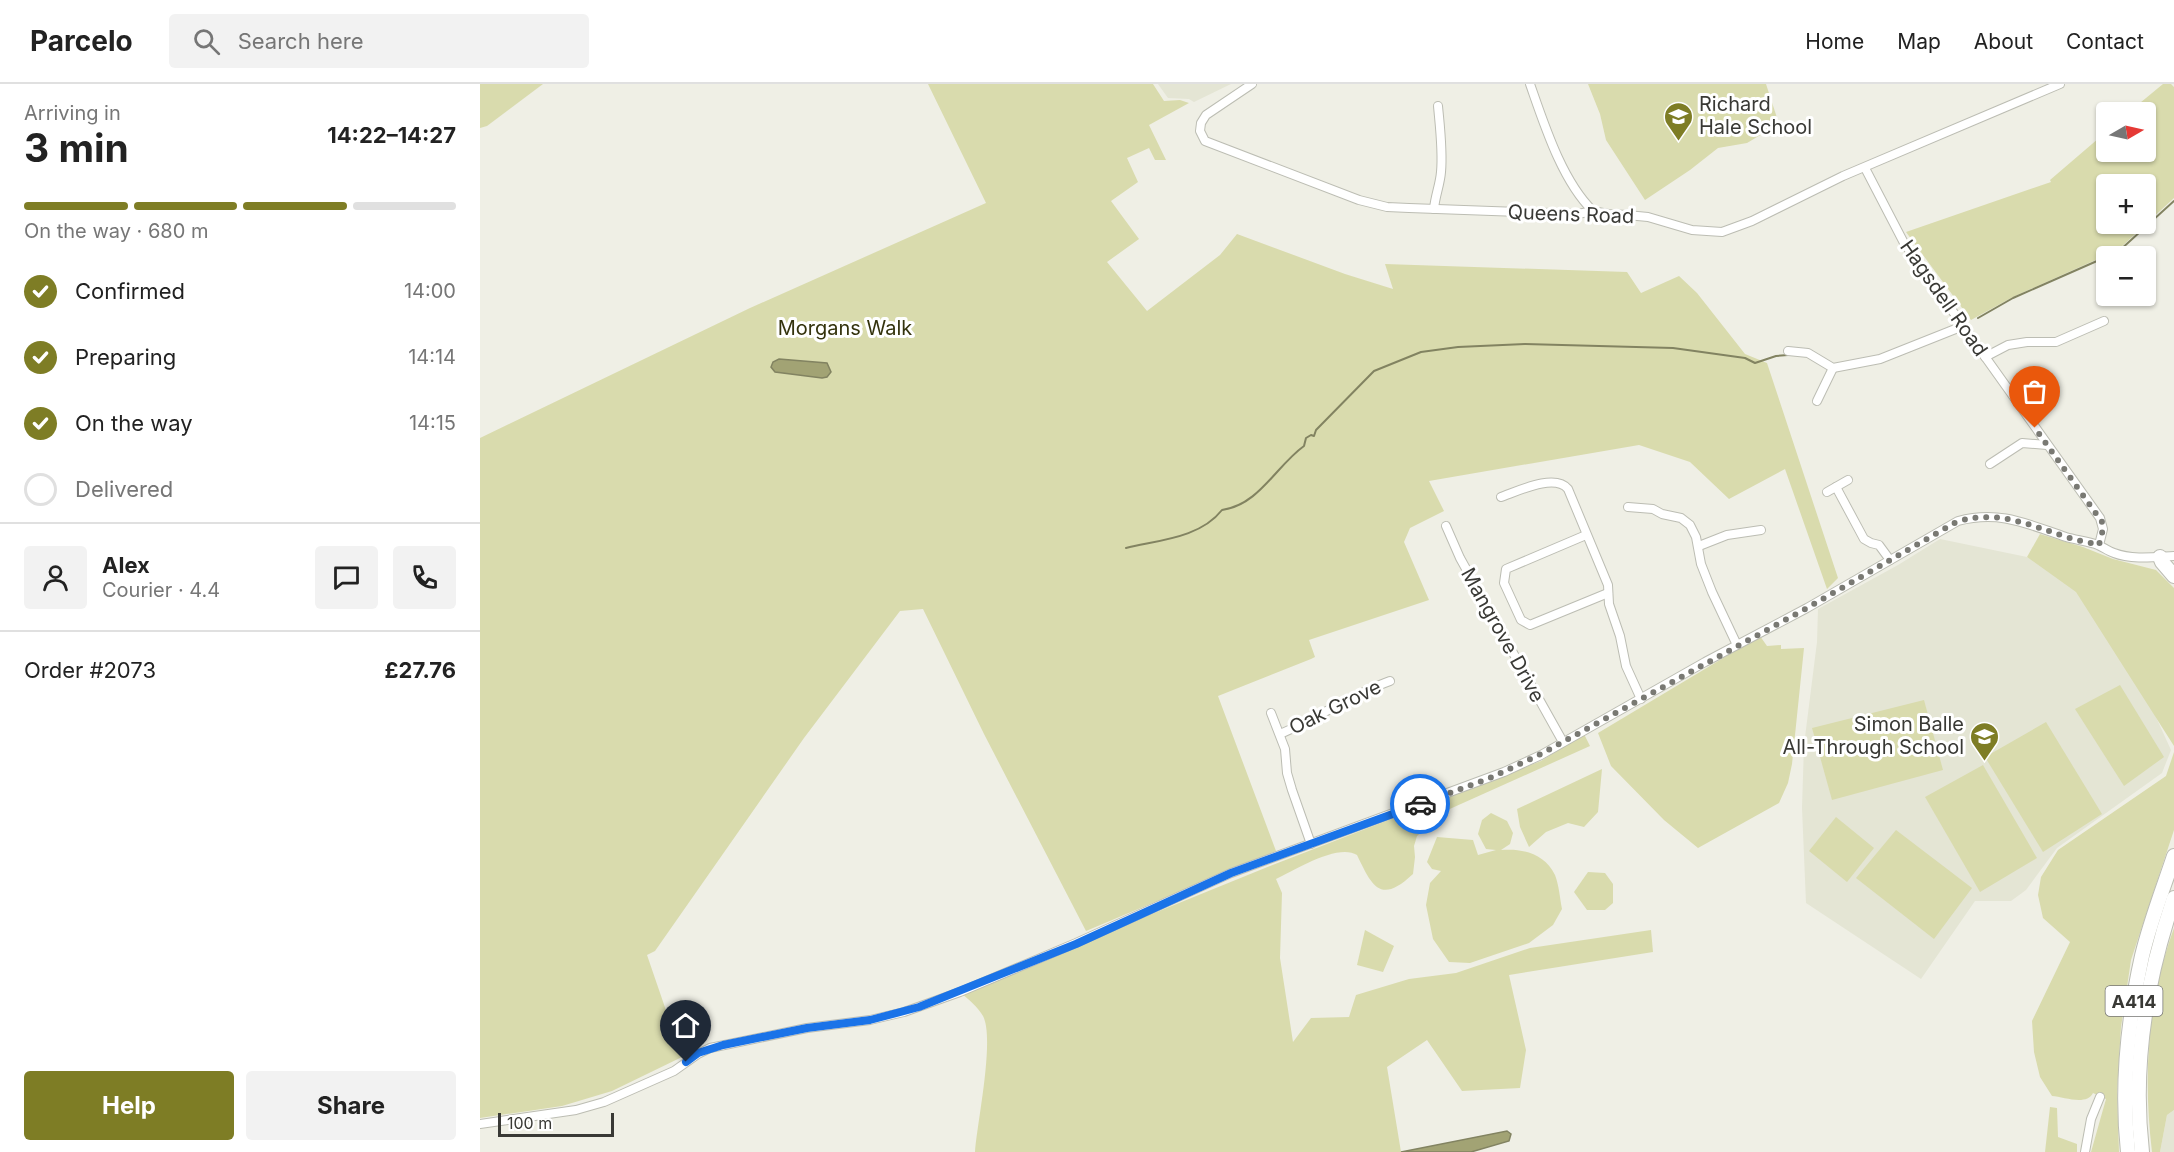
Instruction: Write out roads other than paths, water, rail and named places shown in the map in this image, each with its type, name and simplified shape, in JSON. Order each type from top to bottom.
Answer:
[{"type":"highway","points":[[2167,556],[2162,562],[2174,576]]},
{"type":"highway","name":"A414","points":[[2128,1152],[2126,1102],[2130,1026],[2135,989],[2152,922],[2174,856]]},
{"type":"highway","name":"A414","points":[[2142,1152],[2139,1102],[2142,1029],[2155,961],[2174,898]]},
{"type":"street","name":"Queens Road","points":[[1252,84],[1203,119],[1200,131],[1204,141],[1359,200],[1387,207],[1578,214],[1593,211],[1648,218],[1692,230],[1722,232],[1752,221],[1817,188],[2044,87],[2060,84]]},
{"type":"street","points":[[1530,84],[1550,138],[1569,177],[1580,196],[1593,211]]},
{"type":"street","points":[[1434,209],[1442,162],[1438,106]]},
{"type":"street","name":"Hagsdell Road","points":[[1864,168],[1904,243],[2102,522],[2103,529],[2099,545]]},
{"type":"street","points":[[1984,357],[2008,345],[2027,342],[2056,342],[2104,321]]},
{"type":"street","points":[[1788,351],[1808,353],[1833,368],[1880,358],[1962,326]]},
{"type":"street","points":[[1817,401],[1833,368]]},
{"type":"street","points":[[1990,464],[2022,443],[2047,445]]},
{"type":"street","points":[[1827,492],[1848,480]]},
{"type":"street","points":[[1501,496],[1536,485],[1561,483],[1568,489],[1608,585],[1609,604],[1620,636],[1626,666],[1641,699]]},
{"type":"street","points":[[1836,487],[1864,539],[1879,544],[1890,560]]},
{"type":"street","points":[[1628,507],[1653,509],[1662,514],[1681,518],[1693,530],[1699,546],[1701,564],[1737,645]]},
{"type":"street","points":[[480,1124],[576,1110],[604,1102],[674,1071],[698,1053],[710,1048],[807,1028],[870,1020],[904,1012],[960,992],[1076,944],[1231,873],[1520,765],[1807,608],[1958,521],[1999,516],[2099,545],[2115,554],[2167,556]]},
{"type":"street","name":"Mangrove Drive","points":[[1446,526],[1460,558],[1563,742]]},
{"type":"street","points":[[1699,546],[1727,535],[1761,530]]},
{"type":"street","points":[[1586,535],[1506,569],[1504,583],[1521,620],[1530,625],[1608,593]]},
{"type":"street","name":"Oak Grove","points":[[1280,734],[1350,697],[1390,681]]},
{"type":"street","name":"Oak Grove","points":[[1271,712],[1287,755],[1289,781],[1311,844]]},
{"type":"street","points":[[2085,1152],[2091,1119],[2100,1097]]},
{"type":"waterway","points":[[2124,246],[2174,201]]},
{"type":"waterway","points":[[1978,318],[2013,298],[2096,261]]},
{"type":"waterway","points":[[1126,548],[1191,532],[1202,527],[1222,510],[1246,501],[1304,446],[1306,438],[1314,436],[1316,430],[1374,371],[1421,352],[1458,347],[1525,344],[1673,348],[1745,358],[1755,363],[1776,356],[1788,355]]},
{"type":"place","name":"Richard Hale School","points":[[1678,142]]},
{"type":"place","name":"Simon Balle All-Through School","points":[[1985,762]]},
{"type":"park label","name":"Morgans Walk","points":[[845,328]]}]
